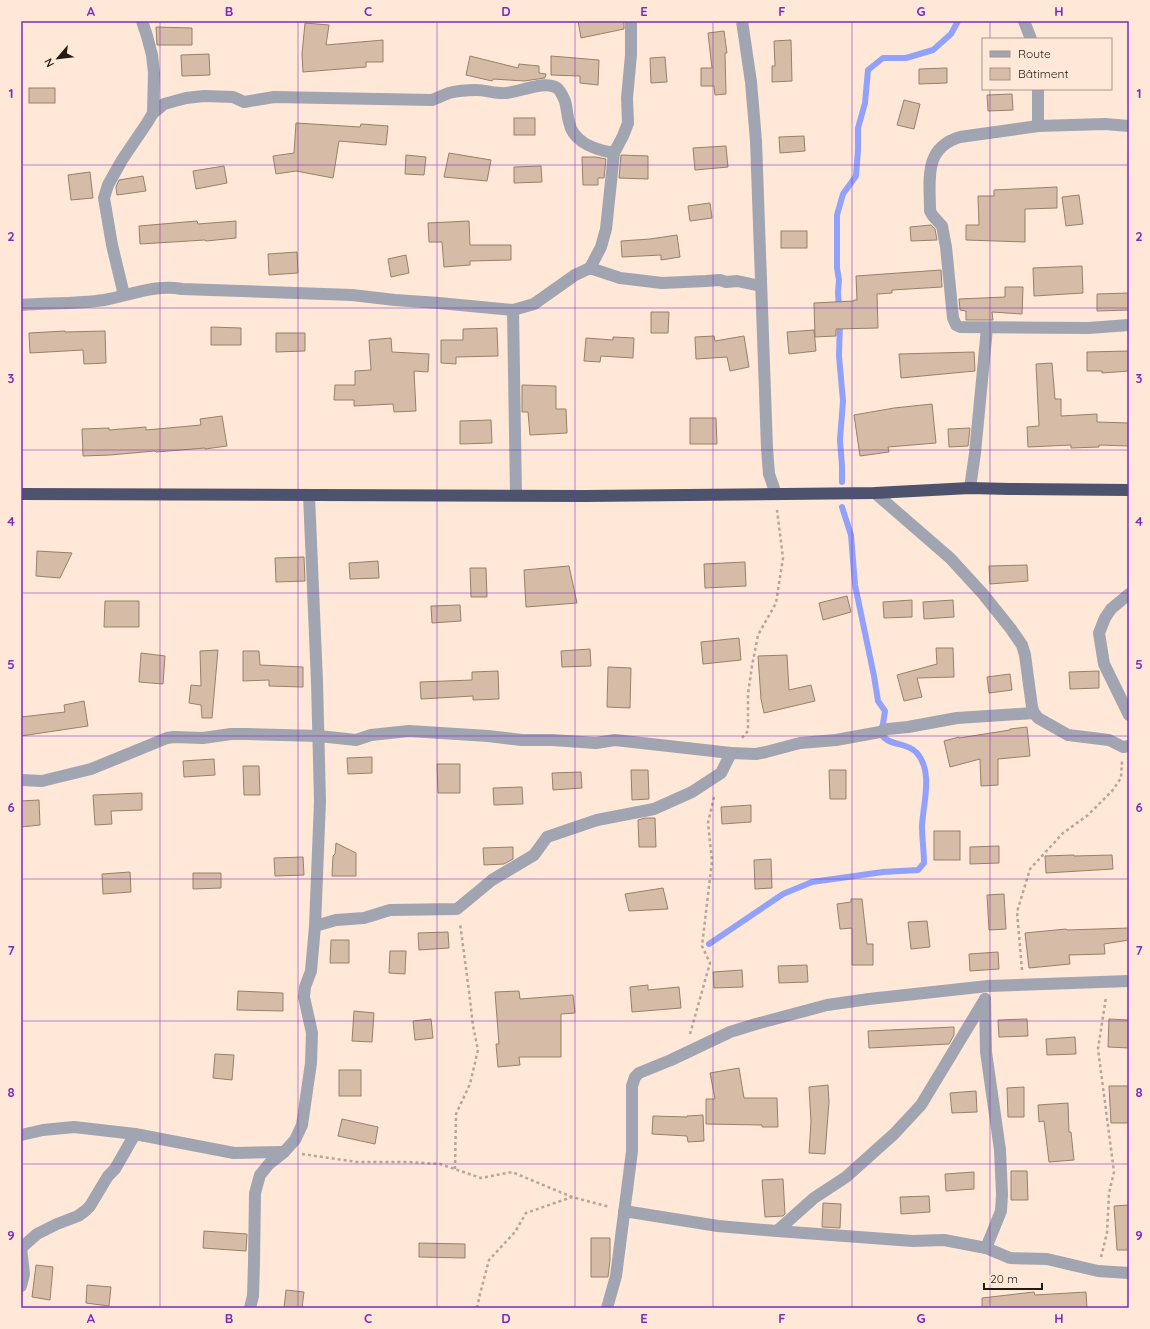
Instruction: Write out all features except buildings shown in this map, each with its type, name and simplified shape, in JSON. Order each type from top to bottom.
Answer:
[{"type":"highway","points":[[21,494],[593,496],[875,493],[970,488],[1129,490]]},
{"type":"street","points":[[124,295],[112,245],[104,198],[108,185],[122,160],[148,123],[152,113],[154,73],[142,21]]},
{"type":"street","points":[[21,305],[103,300],[169,287],[182,289],[352,295],[513,310],[534,304],[575,275],[590,268],[601,247],[606,229],[614,153],[628,123],[627,98],[631,55],[631,21]]},
{"type":"street","points":[[742,21],[755,122],[769,474],[776,494]]},
{"type":"street","points":[[1024,21],[1031,38]]},
{"type":"street","points":[[152,113],[164,104],[186,98],[233,97],[244,102],[274,97],[432,100],[449,93],[476,90],[506,93],[548,86],[555,87],[559,90],[567,110],[569,122],[574,133],[582,142],[590,147],[614,153]]},
{"type":"street","points":[[1038,90],[1038,126]]},
{"type":"street","points":[[1129,126],[1105,124],[1038,126],[960,137],[942,145],[930,167],[930,211],[942,226],[956,325],[960,327],[987,328],[1088,328],[1129,325]]},
{"type":"street","points":[[590,268],[620,278],[655,282],[737,281],[761,286]]},
{"type":"street","points":[[513,310],[516,495]]},
{"type":"street","points":[[970,488],[987,328]]},
{"type":"street","points":[[875,493],[950,558],[983,594],[1011,629],[1022,645],[1025,655],[1034,713],[1038,718],[1068,735],[1109,740],[1126,746]]},
{"type":"street","points":[[250,1308],[253,1296],[255,1193],[260,1175],[269,1164],[296,1140],[302,1125],[311,1063],[312,1033],[304,997],[305,987],[311,971],[315,926],[320,801],[319,736],[309,495]]},
{"type":"street","points":[[1129,594],[1111,609],[1104,618],[1099,633],[1104,664],[1129,714]]},
{"type":"street","points":[[21,780],[42,781],[91,769],[159,740],[174,737],[203,738],[243,734],[319,736],[356,740],[371,735],[409,731],[488,736],[522,740],[564,740],[596,743],[615,740],[731,753],[756,754],[800,743],[836,740],[880,732],[888,729],[957,718],[1034,713]]},
{"type":"street","points":[[315,926],[336,920],[364,918],[390,910],[457,908],[492,880],[534,855],[547,837],[597,820],[654,810],[692,792],[721,773],[731,753]]},
{"type":"street","points":[[607,1308],[616,1276],[632,1151],[632,1086],[635,1077],[639,1073],[685,1054],[730,1032],[827,1005],[988,986],[1129,981]]},
{"type":"street","points":[[986,1248],[1001,1212],[1002,1194],[1000,1150],[986,1052],[985,999],[988,986]]},
{"type":"street","points":[[777,1231],[814,1198],[846,1177],[894,1134],[921,1106],[985,999]]},
{"type":"street","points":[[21,1135],[43,1130],[74,1127],[136,1134],[234,1153],[284,1152]]},
{"type":"street","points":[[21,1286],[24,1274],[21,1248],[37,1234],[78,1216],[85,1211],[90,1206],[108,1176],[115,1169],[136,1134]]},
{"type":"street","points":[[624,1211],[718,1226],[913,1241],[944,1240],[986,1248],[1010,1258],[1047,1259],[1098,1271],[1129,1273]]},
{"type":"path","points":[[731,753],[748,731],[748,694],[758,635],[776,603],[783,558],[776,494]]},
{"type":"path","points":[[1023,985],[1017,912],[1030,869],[1063,833],[1088,815],[1112,792],[1121,778],[1126,746]]},
{"type":"path","points":[[685,1054],[710,963],[702,946],[712,860],[708,823],[721,773]]},
{"type":"path","points":[[455,1169],[456,1114],[470,1084],[478,1050],[473,1026],[470,991],[457,908]]},
{"type":"path","points":[[1098,1271],[1107,1233],[1109,1193],[1114,1172],[1098,1049],[1108,981]]},
{"type":"path","points":[[284,1152],[357,1162],[409,1162],[440,1164],[481,1178],[512,1172],[572,1197],[624,1211]]},
{"type":"path","points":[[477,1308],[489,1260],[515,1232],[526,1213],[572,1197]]},
{"type":"waterway","points":[[839,309],[837,215],[843,194],[856,176],[858,128],[865,103],[868,70],[883,58],[906,58],[933,50],[951,34],[958,21]]},
{"type":"waterway","points":[[840,322],[839,356],[843,401],[840,440],[842,482]]},
{"type":"waterway","points":[[709,944],[783,894],[812,882],[883,872],[918,870],[924,863],[922,826],[926,788],[925,768],[916,752],[907,746],[887,740],[880,732],[885,711],[878,701],[855,585],[851,535],[842,507]]}]
